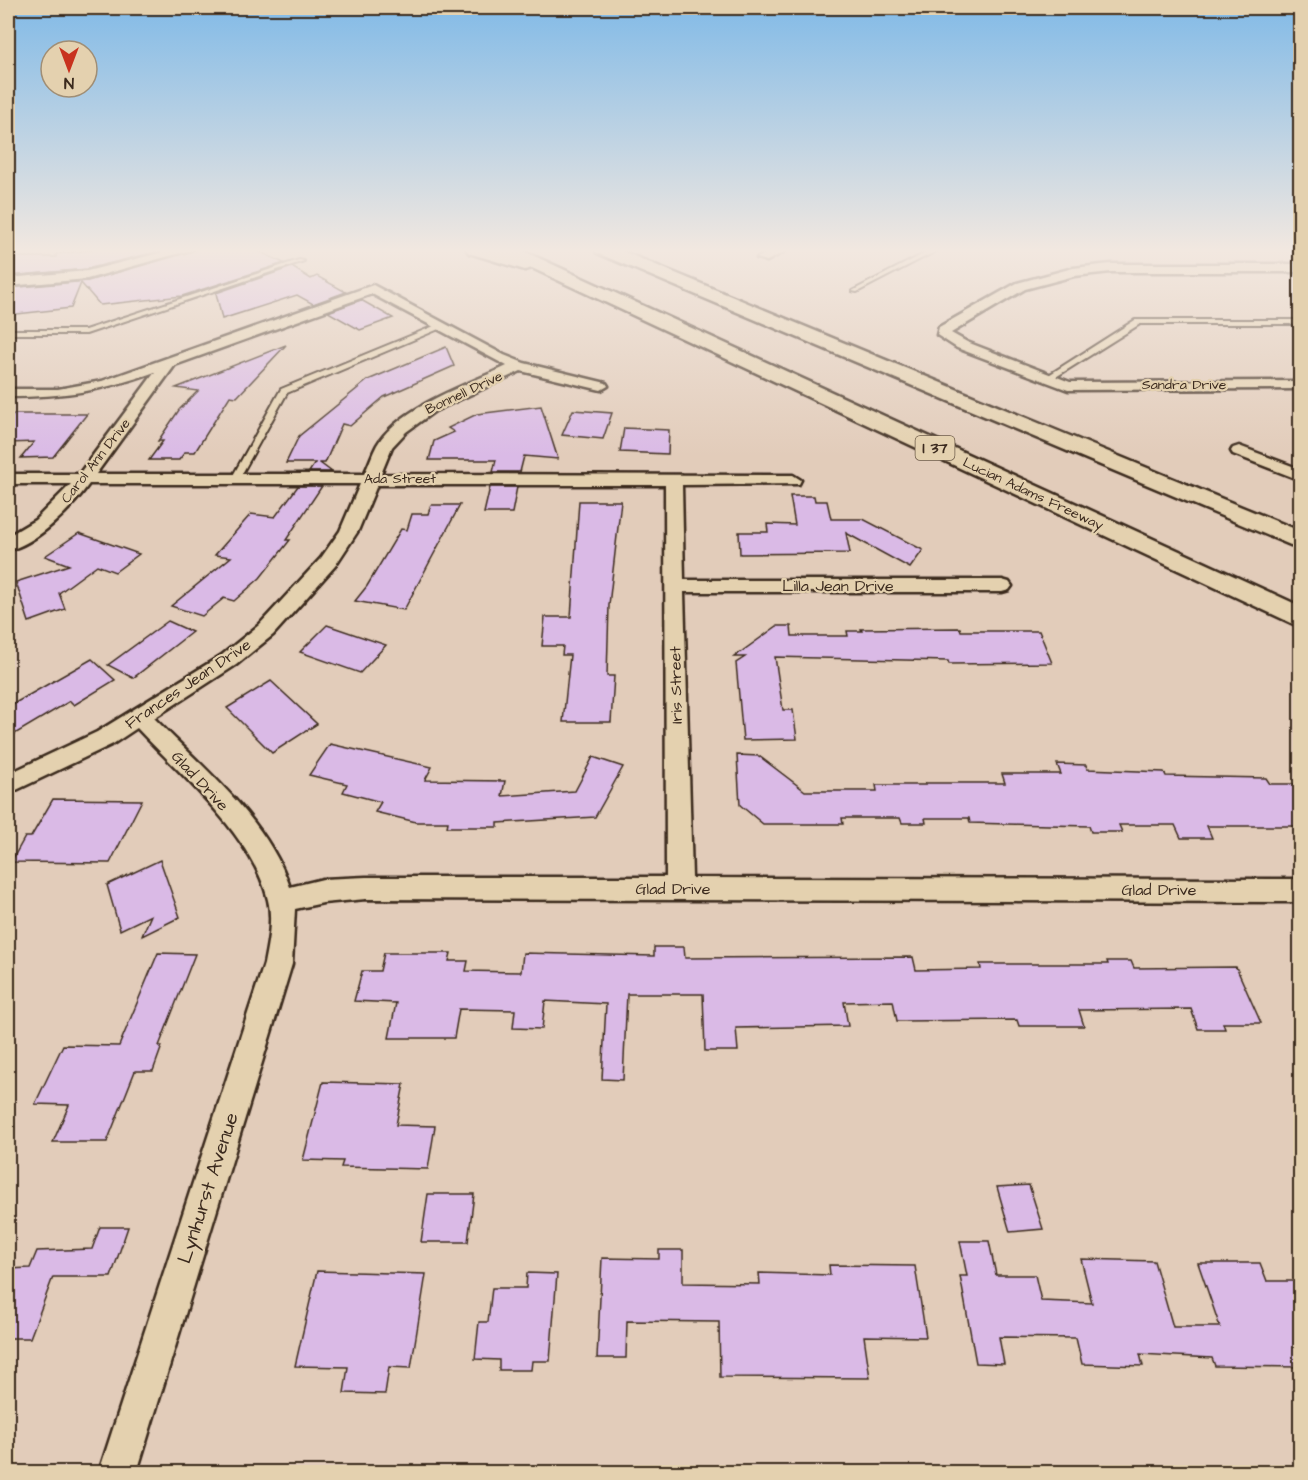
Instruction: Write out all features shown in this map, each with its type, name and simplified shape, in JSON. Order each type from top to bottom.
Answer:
[{"type":"highway","name":"Lucian Adams Freeway","points":[[656,318],[1300,617]]},
{"type":"highway","points":[[768,318],[1300,541]]},
{"type":"street","points":[[8,393],[87,390],[170,363],[293,318]]},
{"type":"street","points":[[427,318],[519,366],[601,386]]},
{"type":"street","points":[[965,318],[944,330],[944,334],[949,339],[1048,378]]},
{"type":"street","name":"Carol Ann Drive","points":[[8,544],[53,514],[84,479],[170,363]]},
{"type":"street","name":"Bonnell Drive","points":[[369,479],[385,445],[409,421],[430,408],[519,366]]},
{"type":"street","name":"Sandra Drive","points":[[1048,378],[1068,386],[1300,385]]},
{"type":"street","points":[[1239,451],[1300,475]]},
{"type":"street","name":"Ada Street","points":[[8,479],[794,480]]},
{"type":"street","name":"Frances Jean Drive","points":[[8,784],[105,738],[229,660],[266,630],[300,596],[328,562],[349,531],[369,479]]},
{"type":"street","name":"Iris Street","points":[[673,480],[679,889]]},
{"type":"street","name":"Lilla Jean Drive","points":[[674,586],[1002,586]]},
{"type":"street","name":"Glad Drive","points":[[140,717],[250,836],[273,876],[281,901],[323,891],[366,888],[1300,891]]},
{"type":"street","name":"Lynhurst Avenue","points":[[118,1473],[278,964],[282,939],[281,901]]},
{"type":"lane","points":[[8,332],[86,332],[128,318]]},
{"type":"lane","points":[[1048,378],[1138,322],[1300,322]]},
{"type":"lane","points":[[235,479],[284,391],[442,326]]},
{"type":"building","points":[[339,318],[393,318],[360,330]]},
{"type":"building","points":[[286,345],[237,397],[230,396],[195,452],[185,452],[179,460],[149,460],[163,441],[158,441],[179,410],[198,391],[176,388]]},
{"type":"building","points":[[446,347],[454,366],[384,397],[350,426],[342,424],[325,463],[320,463],[332,472],[309,472],[315,463],[286,463],[299,436],[368,380]]},
{"type":"building","points":[[541,406],[558,459],[524,456],[520,472],[493,472],[496,460],[429,460],[434,441],[454,432],[448,428],[477,414]]},
{"type":"building","points":[[573,410],[612,413],[603,439],[562,435]]},
{"type":"building","points":[[14,414],[87,414],[53,457],[21,458],[34,442],[8,443],[8,421]]},
{"type":"building","points":[[624,428],[669,430],[668,454],[620,452]]},
{"type":"building","points":[[298,486],[322,486],[286,540],[290,540],[260,578],[234,601],[224,598],[202,616],[171,606],[231,557],[215,555],[251,514],[275,517]]},
{"type":"building","points":[[490,487],[517,487],[512,513],[484,513]]},
{"type":"building","points":[[790,496],[814,496],[815,501],[827,501],[831,519],[863,519],[923,550],[910,568],[846,533],[850,553],[740,554],[739,532],[768,532],[767,524],[795,525]]},
{"type":"building","points":[[579,501],[621,501],[609,605],[607,676],[614,676],[611,722],[563,722],[570,655],[562,655],[563,646],[542,646],[545,617],[571,617]]},
{"type":"building","points":[[431,505],[460,505],[404,610],[355,601],[367,586],[401,529],[407,530],[412,514],[428,514]]},
{"type":"building","points":[[79,533],[139,554],[115,572],[97,565],[59,593],[65,609],[29,622],[16,582],[69,565],[45,556]]},
{"type":"building","points":[[168,621],[192,632],[133,678],[108,665]]},
{"type":"building","points":[[327,625],[386,645],[360,673],[300,652]]},
{"type":"building","points":[[777,626],[791,626],[792,636],[848,636],[847,631],[862,631],[861,629],[960,628],[961,631],[1039,631],[1052,663],[949,664],[948,661],[775,657],[783,710],[793,710],[797,739],[743,740],[736,663],[745,657],[734,657]]},
{"type":"building","points":[[92,659],[115,680],[74,705],[70,701],[8,738],[8,707]]},
{"type":"building","points":[[271,681],[317,724],[272,753],[227,708]]},
{"type":"building","points":[[330,744],[432,767],[425,780],[505,781],[502,796],[575,791],[593,757],[623,767],[595,817],[498,823],[498,827],[447,827],[448,822],[416,822],[375,812],[381,802],[343,792],[347,784],[309,775]]},
{"type":"building","points":[[737,755],[759,756],[805,791],[877,791],[876,785],[926,785],[925,783],[1005,783],[1002,774],[1061,774],[1057,764],[1086,765],[1087,769],[1164,772],[1166,776],[1266,778],[1270,784],[1300,784],[1300,826],[1207,826],[1212,838],[1181,838],[1175,825],[1119,825],[1122,832],[1091,832],[1089,826],[970,823],[969,818],[925,818],[926,823],[902,823],[900,818],[842,818],[843,824],[763,824],[740,805]]},
{"type":"building","points":[[53,799],[142,800],[110,863],[11,862],[25,837],[31,837]]},
{"type":"building","points":[[160,860],[180,917],[142,936],[151,915],[120,930],[107,885]]},
{"type":"building","points":[[654,947],[684,947],[685,958],[913,957],[916,970],[981,969],[980,964],[1108,964],[1107,961],[1131,961],[1134,968],[1236,967],[1261,1023],[1223,1023],[1225,1029],[1198,1029],[1191,1009],[1079,1010],[1084,1026],[1019,1026],[1017,1020],[897,1021],[893,1001],[844,1002],[848,1026],[736,1028],[738,1051],[705,1051],[703,994],[627,994],[623,1080],[602,1079],[606,1004],[545,1001],[542,1029],[513,1028],[515,1010],[459,1009],[454,1038],[389,1038],[396,1003],[354,1001],[362,971],[380,971],[384,953],[451,953],[449,961],[468,961],[466,971],[521,972],[523,953],[654,956]]},
{"type":"building","points":[[158,953],[195,954],[159,1046],[162,1046],[153,1071],[135,1071],[107,1142],[53,1142],[69,1105],[35,1104],[63,1045],[119,1046]]},
{"type":"building","points":[[323,1082],[404,1084],[396,1125],[435,1126],[428,1169],[341,1167],[343,1161],[303,1160]]},
{"type":"building","points":[[1029,1185],[1043,1229],[1010,1232],[997,1187]]},
{"type":"building","points":[[428,1194],[474,1194],[468,1242],[421,1242]]},
{"type":"building","points":[[100,1227],[128,1227],[111,1277],[53,1277],[30,1338],[8,1338],[8,1269],[30,1268],[37,1251],[92,1249]]},
{"type":"building","points":[[960,1241],[989,1241],[996,1275],[1035,1275],[1041,1301],[1092,1303],[1081,1259],[1154,1261],[1173,1327],[1220,1327],[1198,1263],[1260,1263],[1267,1281],[1300,1281],[1300,1367],[1215,1366],[1212,1358],[1140,1354],[1143,1366],[1082,1364],[1076,1338],[999,1337],[1004,1364],[976,1363],[960,1276],[967,1276]]},
{"type":"building","points":[[659,1250],[683,1250],[683,1283],[760,1284],[759,1273],[830,1275],[829,1265],[915,1266],[926,1337],[864,1336],[870,1378],[720,1377],[719,1322],[627,1321],[626,1358],[597,1358],[602,1258],[659,1259]]},
{"type":"building","points":[[317,1271],[426,1274],[411,1368],[389,1367],[385,1394],[344,1393],[348,1367],[295,1366]]},
{"type":"building","points":[[527,1273],[557,1274],[550,1361],[532,1361],[531,1370],[499,1370],[499,1360],[475,1359],[479,1322],[488,1322],[492,1288],[526,1288]]}]
